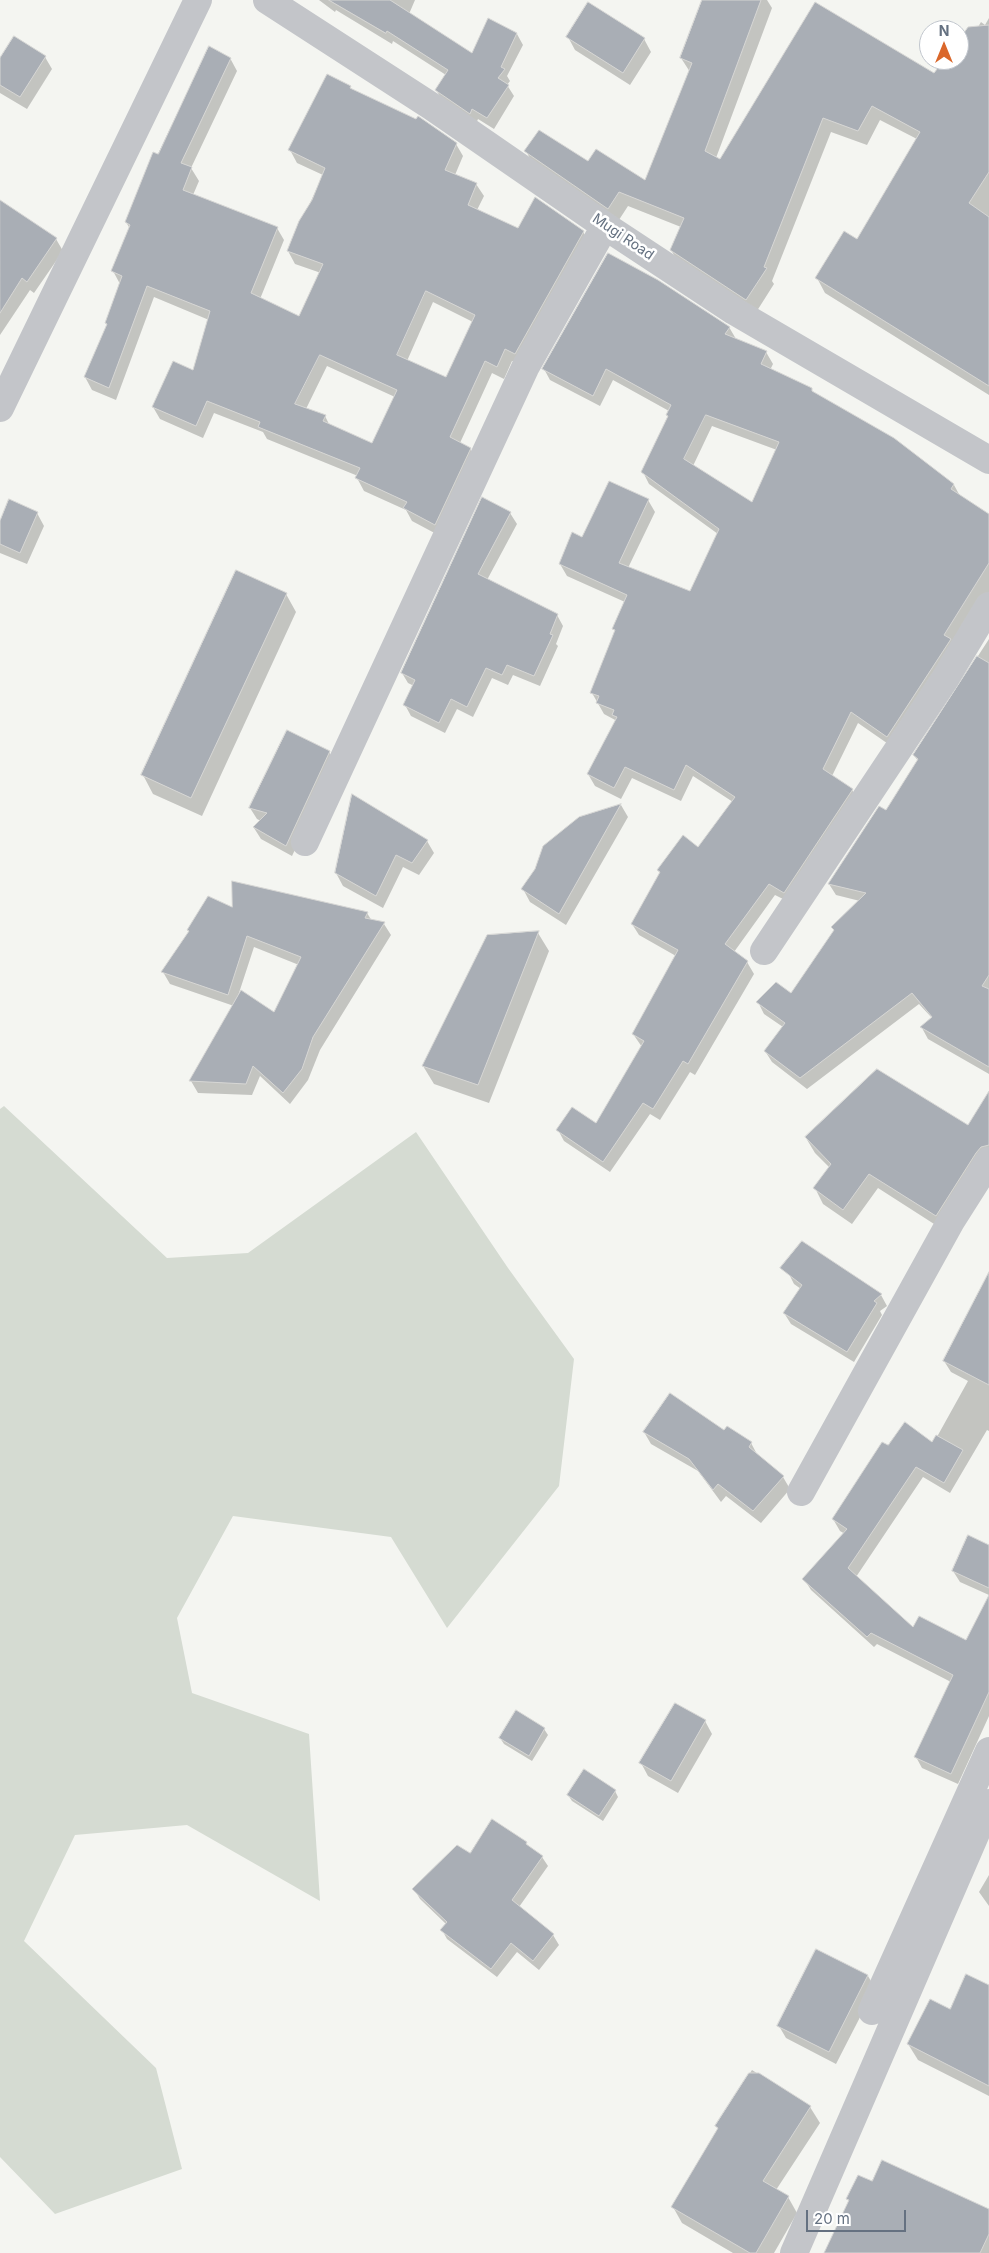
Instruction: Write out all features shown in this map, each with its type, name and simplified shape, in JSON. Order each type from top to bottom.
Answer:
[{"type":"street","points":[[0,408],[198,0]]},
{"type":"street","name":"Mugi Road","points":[[267,0],[431,106],[605,226],[734,310],[985,448]]},
{"type":"street","points":[[304,842],[525,368],[605,226]]},
{"type":"street","points":[[764,951],[945,679],[989,606]]},
{"type":"street","points":[[801,1492],[951,1221],[989,1161]]},
{"type":"street","points":[[872,2011],[989,1751]]},
{"type":"street","points":[[794,2253],[989,1803]]},
{"type":"shaded area","points":[[4,1106],[167,1258],[248,1253],[416,1132],[508,1268],[574,1359],[559,1486],[447,1628],[391,1537],[233,1516],[177,1618],[192,1693],[309,1734],[320,1901],[187,1825],[75,1835],[24,1941],[156,2068],[182,2169],[55,2214],[0,2157],[0,1109]]},
{"type":"building","points":[[329,0],[390,0],[472,53],[488,18],[517,33],[501,67],[505,69],[498,78],[509,85],[487,118],[472,109],[470,114],[435,90],[448,70],[387,31],[386,33]]},
{"type":"building","points":[[702,0],[761,0],[705,151],[720,159],[815,2],[919,64],[919,70],[929,70],[934,73],[936,70],[969,70],[969,27],[989,25],[989,172],[969,203],[989,217],[989,386],[815,278],[844,231],[857,239],[920,132],[872,106],[858,131],[823,118],[764,267],[767,268],[746,300],[670,250],[684,218],[619,192],[608,209],[524,151],[539,130],[588,161],[596,149],[645,180],[692,63],[680,58]]},
{"type":"building","points":[[588,2],[645,38],[623,73],[566,37]]},
{"type":"building","points":[[14,36],[46,56],[20,97],[0,85],[0,58]]},
{"type":"building","points":[[209,46],[231,58],[181,163],[192,167],[183,190],[278,227],[251,293],[299,316],[323,264],[287,251],[299,221],[312,200],[325,168],[288,150],[327,74],[351,86],[350,88],[416,119],[418,116],[457,143],[445,170],[477,183],[468,205],[518,228],[535,197],[584,231],[515,354],[505,349],[497,367],[485,361],[450,437],[471,448],[435,525],[403,508],[407,502],[355,478],[360,468],[258,427],[260,422],[207,401],[196,426],[152,407],[173,361],[193,370],[210,311],[147,286],[109,388],[84,377],[107,324],[105,323],[122,276],[111,271],[130,225],[125,222],[153,152],[158,154]],"holes":[[[426,291],[475,315],[446,377],[397,355]],[[320,355],[397,390],[372,443],[323,421],[326,415],[295,404]]]},
{"type":"building","points":[[0,200],[57,238],[27,282],[22,278],[0,313]]},
{"type":"building","points":[[608,253],[658,280],[730,327],[725,334],[767,351],[761,364],[812,388],[812,391],[894,438],[954,484],[951,489],[989,514],[989,563],[944,635],[951,639],[887,737],[851,712],[823,769],[853,789],[784,893],[769,884],[725,944],[748,961],[688,1064],[683,1061],[653,1109],[643,1103],[603,1162],[556,1130],[572,1107],[596,1123],[644,1041],[632,1034],[678,950],[631,924],[660,872],[657,870],[683,835],[698,847],[735,797],[686,765],[674,790],[625,767],[614,788],[587,774],[617,717],[612,715],[614,710],[596,703],[599,696],[590,693],[615,630],[612,629],[627,595],[559,564],[572,532],[582,537],[609,481],[649,499],[619,563],[690,591],[719,529],[641,472],[668,416],[666,415],[671,405],[606,369],[593,396],[542,369]],"holes":[[[706,415],[779,442],[752,502],[684,459]]]},
{"type":"building","points":[[482,497],[511,512],[478,574],[558,614],[550,634],[553,635],[534,676],[507,665],[502,675],[486,668],[467,707],[451,699],[439,723],[403,705],[415,680],[401,673]]},
{"type":"building","points":[[9,499],[38,512],[20,553],[0,544],[0,521]]},
{"type":"building","points":[[236,570],[287,593],[191,798],[141,775]]},
{"type":"building","points":[[977,656],[989,663],[989,975],[982,986],[989,989],[989,1067],[920,1027],[932,1017],[912,993],[800,1078],[764,1051],[785,1023],[756,1002],[776,982],[791,993],[834,930],[831,927],[866,893],[828,884],[879,806],[886,810],[918,759],[913,755]]},
{"type":"building","points":[[287,730],[330,751],[286,846],[253,827],[267,813],[249,808]]},
{"type":"building","points":[[352,794],[428,840],[412,863],[396,855],[376,896],[335,873]]},
{"type":"building","points":[[621,804],[559,914],[521,889],[535,869],[543,846],[579,817]]},
{"type":"building","points":[[232,881],[368,912],[365,918],[385,922],[313,1037],[302,1069],[283,1093],[253,1066],[246,1084],[189,1081],[241,990],[274,1012],[301,957],[247,936],[228,995],[161,972],[189,931],[187,930],[208,896],[232,907]]},
{"type":"building","points":[[539,931],[478,1085],[422,1066],[487,935]]},
{"type":"building","points":[[877,1069],[968,1125],[989,1091],[989,1145],[981,1147],[976,1153],[936,1216],[869,1174],[843,1210],[813,1188],[831,1164],[805,1137]]},
{"type":"building","points":[[802,1241],[882,1294],[874,1301],[877,1303],[847,1352],[783,1313],[802,1285],[780,1268]]},
{"type":"building","points":[[989,1272],[989,1385],[943,1361]]},
{"type":"building","points":[[670,1393],[724,1430],[727,1426],[752,1442],[749,1447],[784,1476],[753,1511],[718,1484],[713,1490],[689,1459],[643,1432]]},
{"type":"building","points":[[905,1422],[932,1442],[936,1435],[963,1450],[944,1483],[916,1467],[848,1568],[913,1627],[919,1616],[966,1640],[989,1595],[989,1692],[951,1774],[914,1757],[953,1675],[871,1633],[867,1637],[802,1579],[847,1529],[832,1519],[882,1442],[888,1445]]},
{"type":"building","points":[[968,1535],[989,1545],[989,1588],[952,1571]]},
{"type":"building","points":[[675,1703],[706,1720],[671,1781],[639,1763]]},
{"type":"building","points":[[516,1710],[545,1728],[529,1756],[499,1738]]},
{"type":"building","points":[[584,1769],[616,1790],[599,1816],[567,1795]]},
{"type":"building","points":[[492,1819],[527,1842],[526,1844],[543,1856],[512,1900],[554,1934],[533,1961],[511,1943],[491,1969],[440,1930],[447,1922],[412,1889],[457,1845],[470,1853]]},
{"type":"building","points":[[816,1949],[868,1975],[829,2052],[777,2026]]},
{"type":"building","points":[[966,1974],[989,1985],[989,2086],[907,2044],[930,1999],[950,2009]]},
{"type":"building","points":[[749,2073],[759,2073],[811,2106],[763,2181],[789,2196],[756,2253],[750,2253],[671,2207],[718,2128],[715,2126]]},
{"type":"building","points":[[882,2160],[989,2209],[989,2234],[980,2253],[824,2253],[849,2200],[846,2199],[858,2175],[872,2181]]}]
